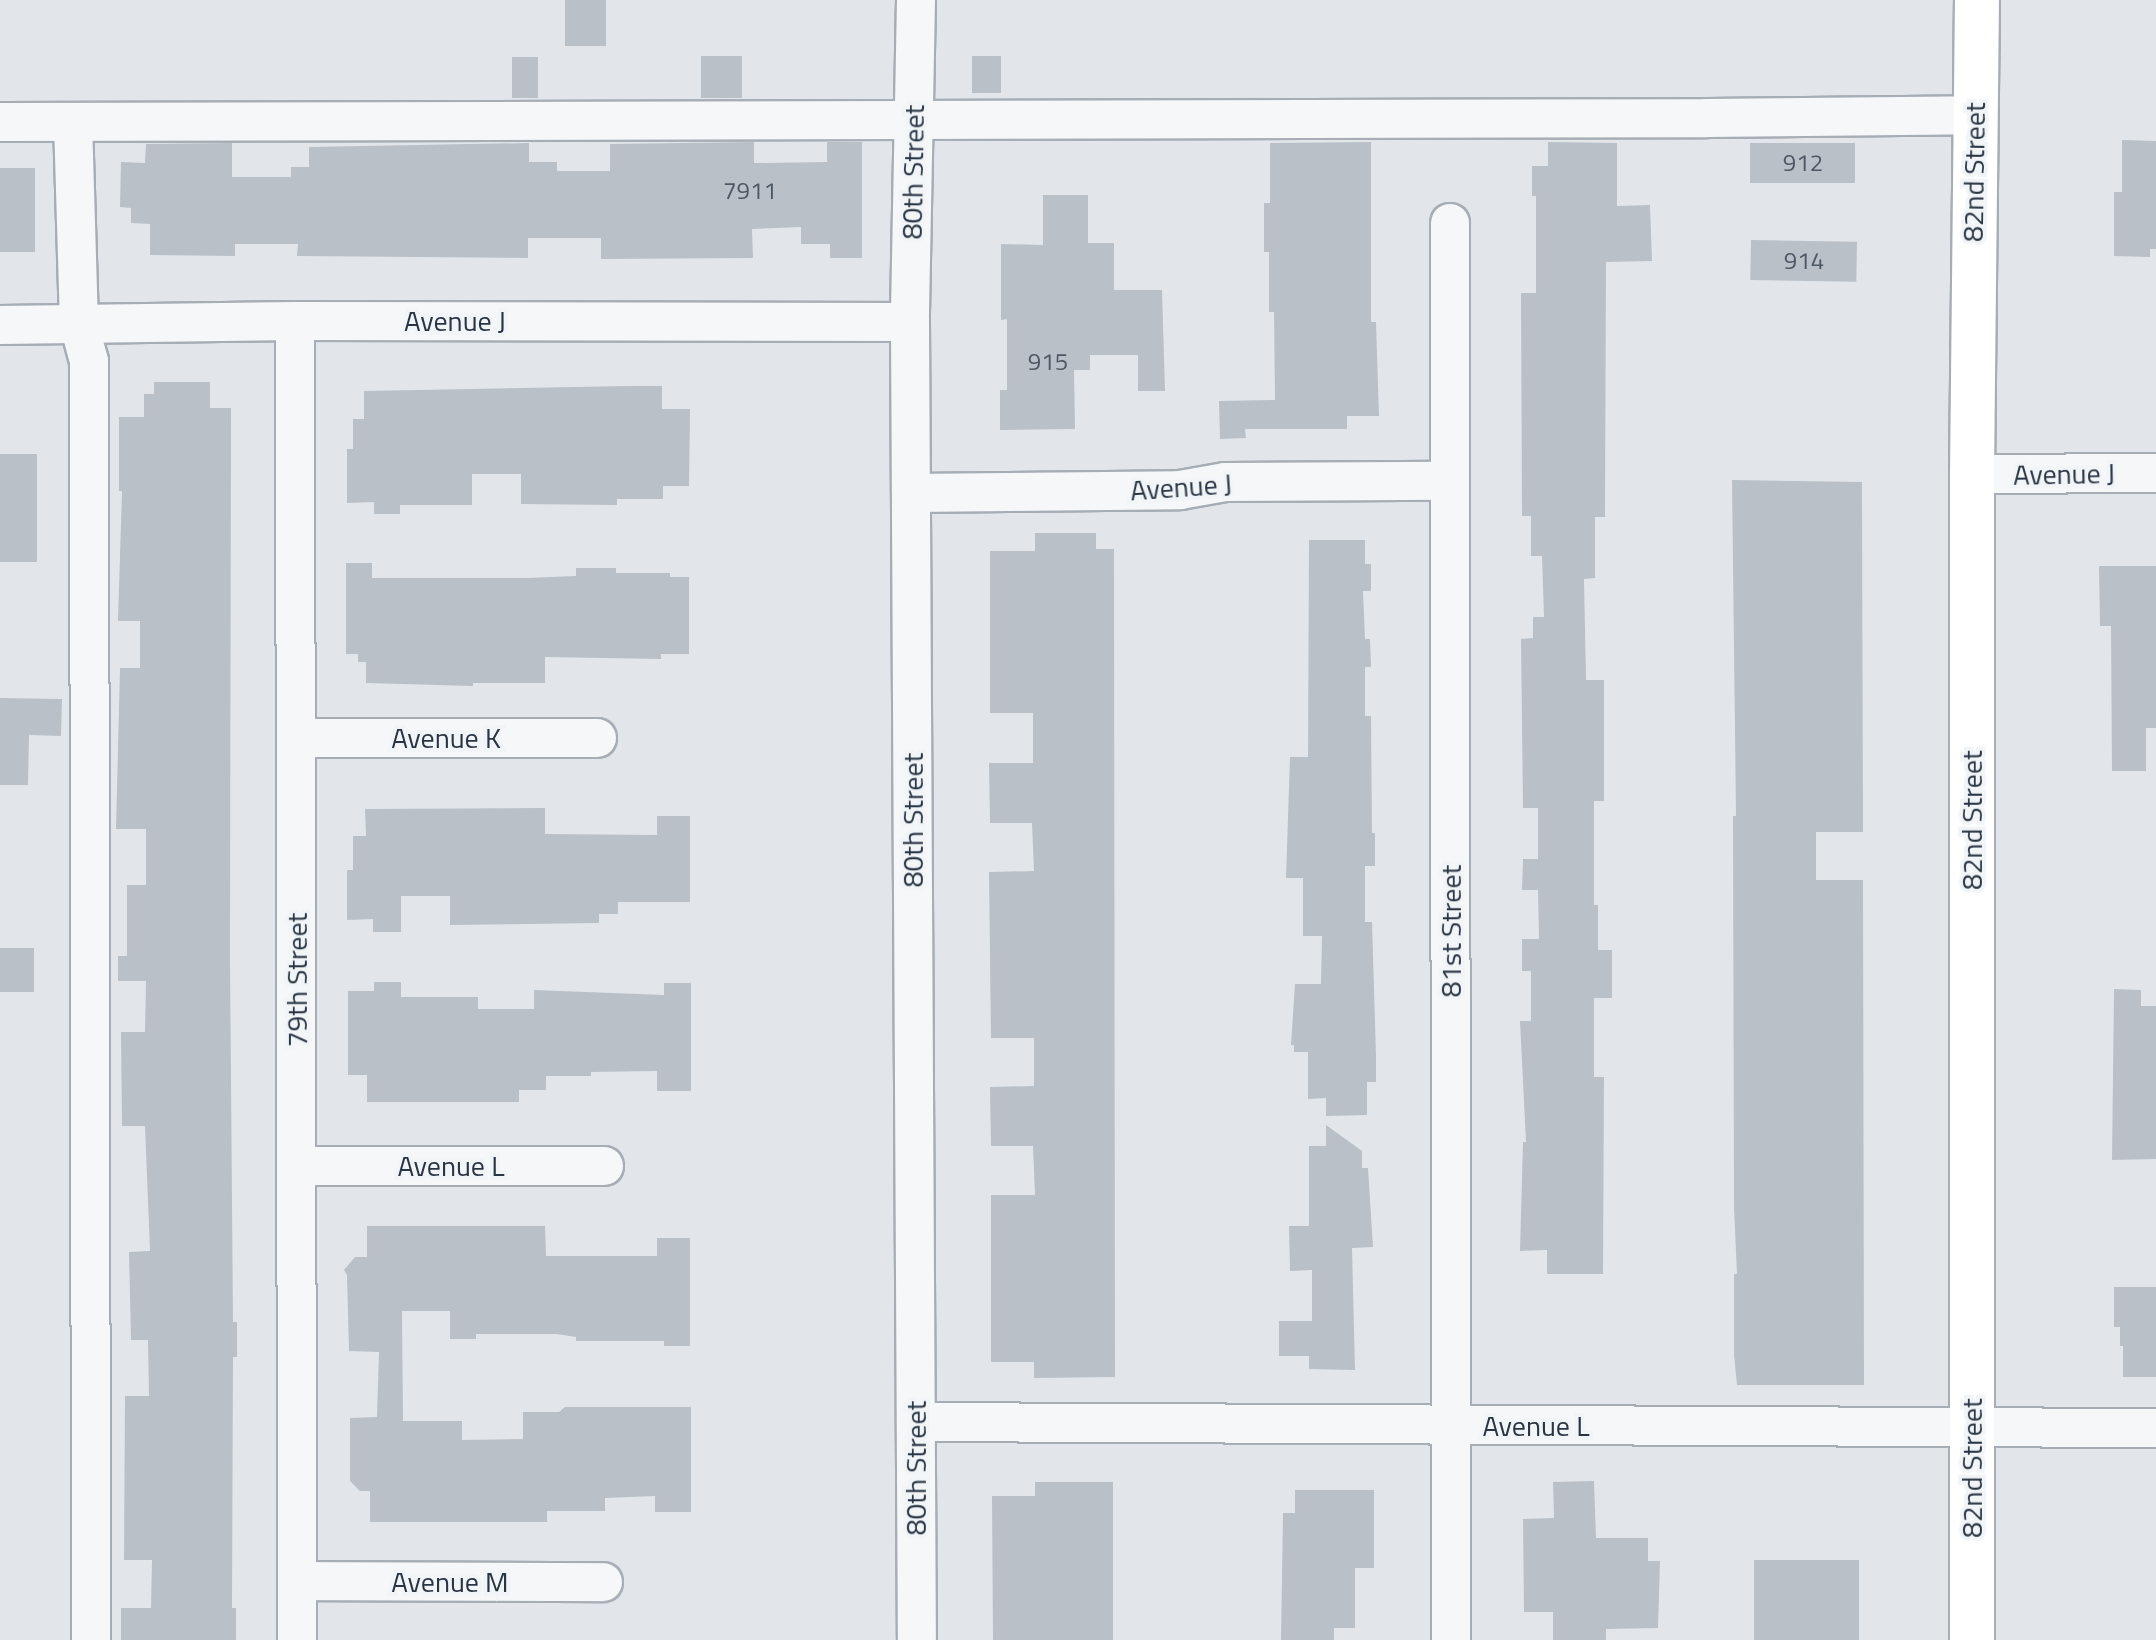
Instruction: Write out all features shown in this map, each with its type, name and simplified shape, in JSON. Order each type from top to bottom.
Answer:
[{"type":"main road","name":"82nd Street","points":[[1972,1640],[1972,474],[1977,0]]},
{"type":"street","name":"80th Street","points":[[916,0],[910,322],[917,1640]]},
{"type":"street","points":[[0,122],[1692,119],[1974,115]]},
{"type":"street","points":[[73,122],[79,324],[89,377],[91,1640]]},
{"type":"street","name":"81st Street","points":[[1450,223],[1451,1640]]},
{"type":"street","name":"Avenue J","points":[[0,325],[295,321],[910,322]]},
{"type":"street","name":"79th Street","points":[[295,321],[297,1640]]},
{"type":"street","name":"Avenue J","points":[[1972,474],[2156,473]]},
{"type":"street","name":"Avenue J","points":[[911,493],[1180,490],[1225,482],[1450,481]]},
{"type":"street","name":"Avenue K","points":[[296,738],[597,738]]},
{"type":"street","name":"Avenue L","points":[[298,1166],[604,1166]]},
{"type":"street","name":"Avenue L","points":[[916,1422],[2156,1428]]},
{"type":"street","name":"Avenue M","points":[[297,1581],[603,1582]]},
{"type":"building","points":[[565,0],[606,0],[606,46],[565,46]]},
{"type":"building","points":[[701,56],[742,56],[742,98],[701,98]]},
{"type":"building","points":[[972,56],[1001,56],[1001,93],[972,93]]},
{"type":"building","points":[[512,57],[538,57],[538,98],[512,98]]},
{"type":"building","points":[[2122,140],[2156,141],[2156,249],[2150,249],[2150,257],[2114,256],[2114,192],[2122,192]]},
{"type":"building","points":[[754,142],[754,163],[827,162],[827,142],[862,142],[862,258],[830,258],[830,244],[801,244],[801,227],[752,229],[753,258],[601,259],[601,238],[528,238],[528,258],[297,256],[298,244],[235,244],[235,256],[150,255],[150,224],[131,223],[131,208],[120,207],[121,162],[145,163],[146,144],[232,143],[232,177],[291,177],[291,167],[309,167],[309,147],[529,143],[529,162],[557,162],[557,171],[610,171],[610,144]]},
{"type":"building","points":[[1371,142],[1371,322],[1376,322],[1379,416],[1347,416],[1347,429],[1245,429],[1246,438],[1220,439],[1219,401],[1275,400],[1274,312],[1269,312],[1269,252],[1264,252],[1264,203],[1270,203],[1270,143]]},
{"type":"building","points":[[1548,142],[1617,143],[1617,206],[1650,205],[1652,261],[1606,262],[1605,517],[1595,517],[1595,578],[1584,579],[1586,680],[1604,680],[1604,801],[1594,801],[1594,905],[1598,905],[1598,950],[1612,950],[1612,998],[1594,998],[1594,1077],[1604,1077],[1603,1274],[1547,1274],[1547,1250],[1520,1251],[1523,1142],[1526,1142],[1520,1021],[1531,1021],[1531,971],[1522,971],[1522,939],[1539,939],[1538,890],[1522,890],[1523,859],[1538,859],[1538,808],[1523,808],[1521,639],[1533,638],[1533,617],[1544,617],[1542,556],[1531,556],[1531,516],[1522,516],[1521,293],[1536,293],[1536,196],[1532,196],[1532,166],[1548,166]]},
{"type":"building","points":[[1750,143],[1855,143],[1855,183],[1750,183]]},
{"type":"building","points":[[0,168],[35,168],[35,252],[0,252]]},
{"type":"building","points":[[1043,195],[1088,195],[1088,243],[1114,243],[1114,290],[1162,290],[1165,391],[1138,391],[1138,355],[1090,355],[1090,370],[1074,370],[1075,429],[1000,430],[1000,390],[1007,390],[1007,319],[1001,320],[1001,244],[1043,245]]},
{"type":"building","points":[[1751,240],[1857,242],[1856,282],[1750,280]]},
{"type":"building","points":[[154,382],[210,382],[210,408],[231,408],[230,957],[233,1322],[237,1322],[237,1357],[233,1357],[232,1608],[236,1608],[236,1640],[121,1640],[121,1608],[151,1608],[152,1560],[124,1560],[125,1396],[149,1396],[148,1340],[131,1340],[129,1252],[150,1251],[145,1126],[122,1126],[121,1032],[145,1032],[146,981],[118,981],[118,956],[127,956],[127,885],[146,885],[146,829],[116,829],[120,668],[140,668],[140,621],[118,621],[122,491],[119,491],[119,417],[144,417],[144,394],[154,394]]},
{"type":"building","points":[[662,386],[662,409],[690,409],[689,486],[663,486],[663,499],[617,499],[617,505],[521,504],[521,474],[472,474],[472,505],[400,505],[400,514],[374,514],[374,502],[347,503],[347,449],[353,449],[353,419],[364,419],[364,391]]},
{"type":"building","points":[[0,454],[37,454],[37,562],[0,562]]},
{"type":"building","points":[[1732,480],[1862,482],[1863,832],[1816,832],[1816,880],[1863,880],[1864,1385],[1737,1385],[1734,1355],[1734,1274],[1737,1274],[1734,1208],[1733,816],[1736,816]]},
{"type":"building","points":[[1035,533],[1096,533],[1096,549],[1114,549],[1115,1377],[1034,1378],[1034,1362],[991,1362],[991,1195],[1035,1195],[1033,1146],[991,1146],[990,1087],[1034,1086],[1034,1038],[991,1038],[989,872],[1034,871],[1032,823],[990,823],[989,763],[1033,763],[1033,713],[990,713],[990,551],[1035,551]]},
{"type":"building","points":[[1309,540],[1365,540],[1365,564],[1371,564],[1371,591],[1363,591],[1365,639],[1370,639],[1371,667],[1365,667],[1365,716],[1371,716],[1375,866],[1365,866],[1365,922],[1372,922],[1376,1082],[1367,1082],[1367,1115],[1326,1116],[1326,1098],[1308,1099],[1308,1052],[1294,1052],[1294,1045],[1291,1045],[1295,984],[1321,984],[1322,936],[1303,936],[1303,878],[1286,878],[1290,757],[1308,757]]},
{"type":"building","points":[[346,563],[372,563],[372,578],[576,576],[576,568],[616,568],[616,573],[670,573],[670,577],[689,577],[689,654],[661,654],[661,659],[545,657],[545,683],[473,683],[473,686],[366,683],[366,662],[358,662],[358,654],[346,654]]},
{"type":"building","points":[[2099,566],[2156,566],[2156,728],[2146,728],[2146,771],[2112,771],[2111,626],[2100,626]]},
{"type":"building","points":[[0,698],[62,699],[61,736],[29,735],[28,785],[0,785]]},
{"type":"building","points":[[545,808],[545,834],[657,835],[657,816],[690,816],[690,902],[618,902],[618,914],[599,914],[599,923],[450,925],[450,896],[401,896],[401,932],[373,932],[373,919],[347,920],[347,870],[353,870],[353,836],[366,836],[365,809]]},
{"type":"building","points":[[0,948],[34,948],[34,992],[0,992]]},
{"type":"building","points":[[374,982],[401,982],[401,997],[478,997],[478,1009],[534,1009],[534,990],[664,995],[664,983],[691,983],[691,1091],[657,1091],[657,1071],[591,1072],[591,1076],[546,1076],[546,1090],[519,1090],[519,1102],[367,1102],[367,1075],[348,1075],[348,991],[374,991]]},
{"type":"building","points":[[2114,989],[2141,990],[2141,1006],[2156,1006],[2156,1159],[2112,1160]]},
{"type":"building","points":[[1326,1125],[1362,1151],[1362,1168],[1368,1168],[1373,1247],[1352,1248],[1355,1370],[1309,1369],[1309,1356],[1279,1356],[1279,1321],[1312,1321],[1312,1270],[1290,1271],[1289,1226],[1309,1226],[1309,1146],[1326,1146]]},
{"type":"building","points":[[367,1226],[545,1226],[546,1256],[657,1256],[657,1238],[690,1238],[690,1346],[664,1346],[664,1341],[576,1341],[576,1337],[557,1334],[476,1334],[476,1339],[450,1339],[450,1311],[402,1311],[403,1421],[462,1421],[462,1440],[523,1439],[523,1412],[559,1412],[565,1407],[691,1407],[691,1512],[655,1512],[655,1496],[605,1498],[605,1511],[547,1511],[547,1522],[370,1522],[370,1491],[360,1491],[350,1481],[350,1418],[377,1417],[379,1352],[349,1351],[347,1275],[344,1270],[355,1257],[367,1257]]},
{"type":"building","points":[[2114,1287],[2156,1287],[2156,1377],[2123,1377],[2120,1327],[2114,1327]]},
{"type":"building","points":[[1594,1481],[1596,1538],[1648,1538],[1648,1561],[1660,1561],[1658,1628],[1606,1629],[1606,1640],[1553,1640],[1553,1612],[1524,1612],[1523,1519],[1554,1518],[1553,1482]]},
{"type":"building","points":[[1035,1482],[1113,1482],[1113,1640],[993,1640],[992,1496],[1035,1496]]},
{"type":"building","points":[[1295,1490],[1374,1490],[1374,1568],[1355,1568],[1355,1628],[1334,1628],[1334,1640],[1281,1640],[1283,1513],[1295,1513]]},
{"type":"building","points":[[1754,1560],[1859,1560],[1859,1640],[1754,1640]]}]
